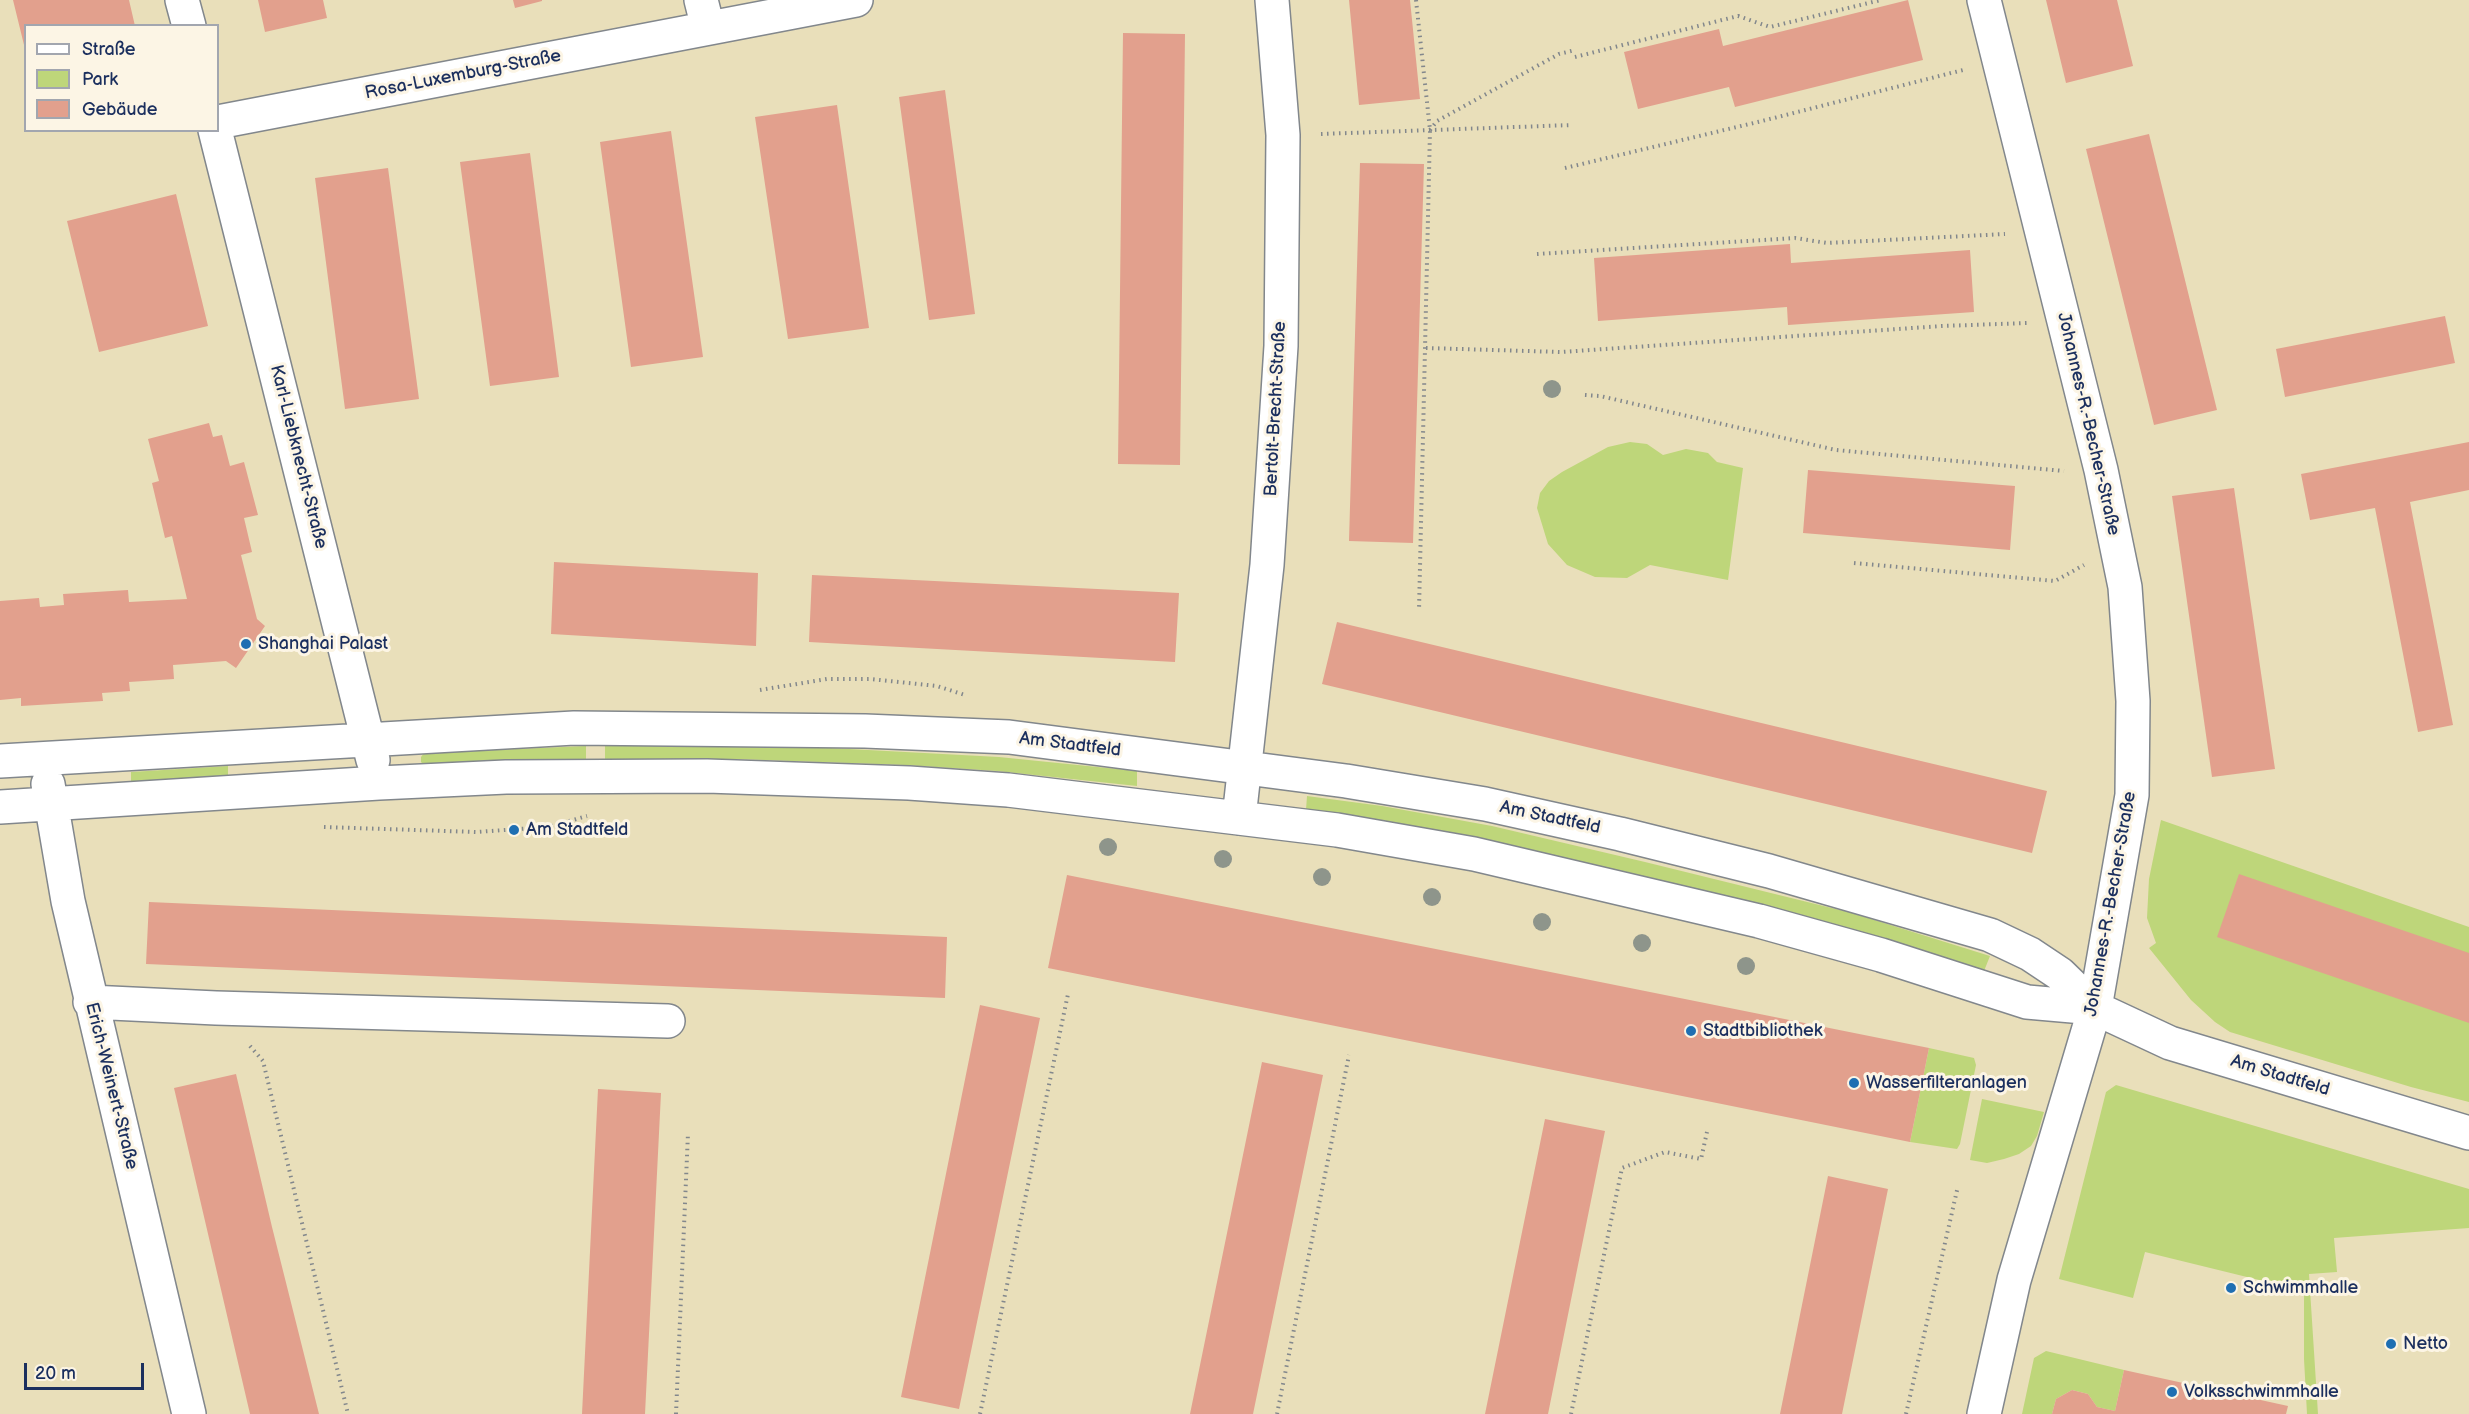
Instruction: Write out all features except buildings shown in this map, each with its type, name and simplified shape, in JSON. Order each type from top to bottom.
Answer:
[{"type":"street","points":[[182,0],[188,24]]},
{"type":"street","name":"Rosa-Luxemburg-Straße","points":[[219,122],[705,14],[856,0]]},
{"type":"street","name":"Bertolt-Brecht-Straße","points":[[1239,818],[1267,565],[1281,346],[1283,135],[1272,0]]},
{"type":"street","name":"Johannes-R.-Becher-Straße","points":[[1984,0],[2101,470],[2125,587],[2133,701],[2132,795],[2095,1008],[2013,1280],[1984,1414]]},
{"type":"street","name":"Karl-Liebknecht-Straße","points":[[216,132],[379,783]]},
{"type":"street","name":"Am Stadtfeld","points":[[0,761],[574,728],[865,731],[1009,737],[1246,767],[1485,804],[1620,834],[1871,899],[1990,935],[2030,954],[2060,974],[2095,1008],[2170,1043],[2469,1133]]},
{"type":"street","name":"Erich-Weinert-Straße","points":[[44,757],[64,885],[189,1414]]},
{"type":"street","name":"Am Stadtfeld","points":[[0,807],[506,777],[707,776],[909,783],[1008,790],[1336,830],[1474,854],[1760,921],[1881,955],[2027,1002],[2095,1008]]},
{"type":"street","points":[[90,1002],[216,1008],[668,1021]]},
{"type":"path","points":[[1416,0],[1430,130],[1419,611]]},
{"type":"path","points":[[1575,57],[1738,16],[1770,27],[1881,0]]},
{"type":"path","points":[[1430,130],[1437,121],[1559,54],[1575,50]]},
{"type":"path","points":[[1564,168],[1762,122],[1999,61]]},
{"type":"path","points":[[1283,135],[1572,125]]},
{"type":"path","points":[[1537,254],[1795,238],[1827,243],[2042,233]]},
{"type":"path","points":[[1426,348],[1561,352],[1942,326],[2064,322]]},
{"type":"path","points":[[1585,395],[1600,396],[1836,450],[2060,471],[2101,470]]},
{"type":"path","points":[[1854,563],[2055,581],[2116,547]]},
{"type":"path","points":[[316,827],[476,832],[548,827],[589,815]]},
{"type":"path","points":[[980,1414],[1068,994]]},
{"type":"path","points":[[216,1008],[263,1061],[348,1414]]},
{"type":"path","points":[[1277,1414],[1349,1055]]},
{"type":"path","points":[[1571,1414],[1622,1168],[1665,1152],[1701,1159],[1707,1132]]},
{"type":"path","points":[[676,1414],[688,1133]]},
{"type":"path","points":[[1906,1414],[1958,1186]]},
{"type":"green space","points":[[1630,442],[1647,444],[1663,455],[1686,449],[1708,453],[1717,462],[1743,468],[1728,580],[1650,565],[1627,578],[1595,577],[1567,565],[1548,544],[1537,508],[1540,493],[1549,481],[1608,447]]},
{"type":"green space","points":[[605,745],[812,747],[999,757],[1137,771],[1137,786],[997,771],[905,765],[736,759],[605,759]]},
{"type":"green space","points":[[586,746],[586,760],[425,766],[421,762],[424,753]]},
{"type":"green space","points":[[228,766],[228,779],[131,785],[131,772]]},
{"type":"green space","points":[[1307,796],[1382,806],[1492,826],[1852,913],[1990,956],[1984,971],[1848,928],[1642,876],[1489,840],[1306,810]]},
{"type":"green space","points":[[2161,820],[2469,927],[2469,1102],[2411,1087],[2230,1032],[2215,1022],[2191,1000],[2149,948],[2156,943],[2147,918],[2149,879]]},
{"type":"green space","points":[[1929,1048],[1974,1058],[1976,1065],[1960,1144],[1957,1149],[1910,1142]]},
{"type":"green space","points":[[2116,1085],[2469,1189],[2469,1228],[2334,1238],[2337,1272],[2309,1274],[2318,1414],[2307,1414],[2304,1291],[2145,1252],[2133,1298],[2059,1279],[2106,1092]]},
{"type":"green space","points":[[1982,1099],[2044,1112],[2037,1136],[2031,1146],[2019,1154],[1987,1163],[1970,1160]]},
{"type":"green space","points":[[2046,1351],[2124,1370],[2115,1411],[2097,1407],[2088,1394],[2072,1390],[2056,1399],[2052,1414],[2022,1414],[2034,1358]]},
{"type":"place","name":"Shanghai Palast","points":[[246,644]]},
{"type":"place","name":"Am Stadtfeld","points":[[514,830]]},
{"type":"place","name":"Stadtbibliothek","points":[[1691,1031]]},
{"type":"place","name":"Wasserfilteranlagen","points":[[1854,1083]]},
{"type":"place","name":"Schwimmhalle","points":[[2231,1288]]},
{"type":"place","name":"Netto","points":[[2391,1344]]},
{"type":"place","name":"Volksschwimmhalle","points":[[2172,1392]]}]
